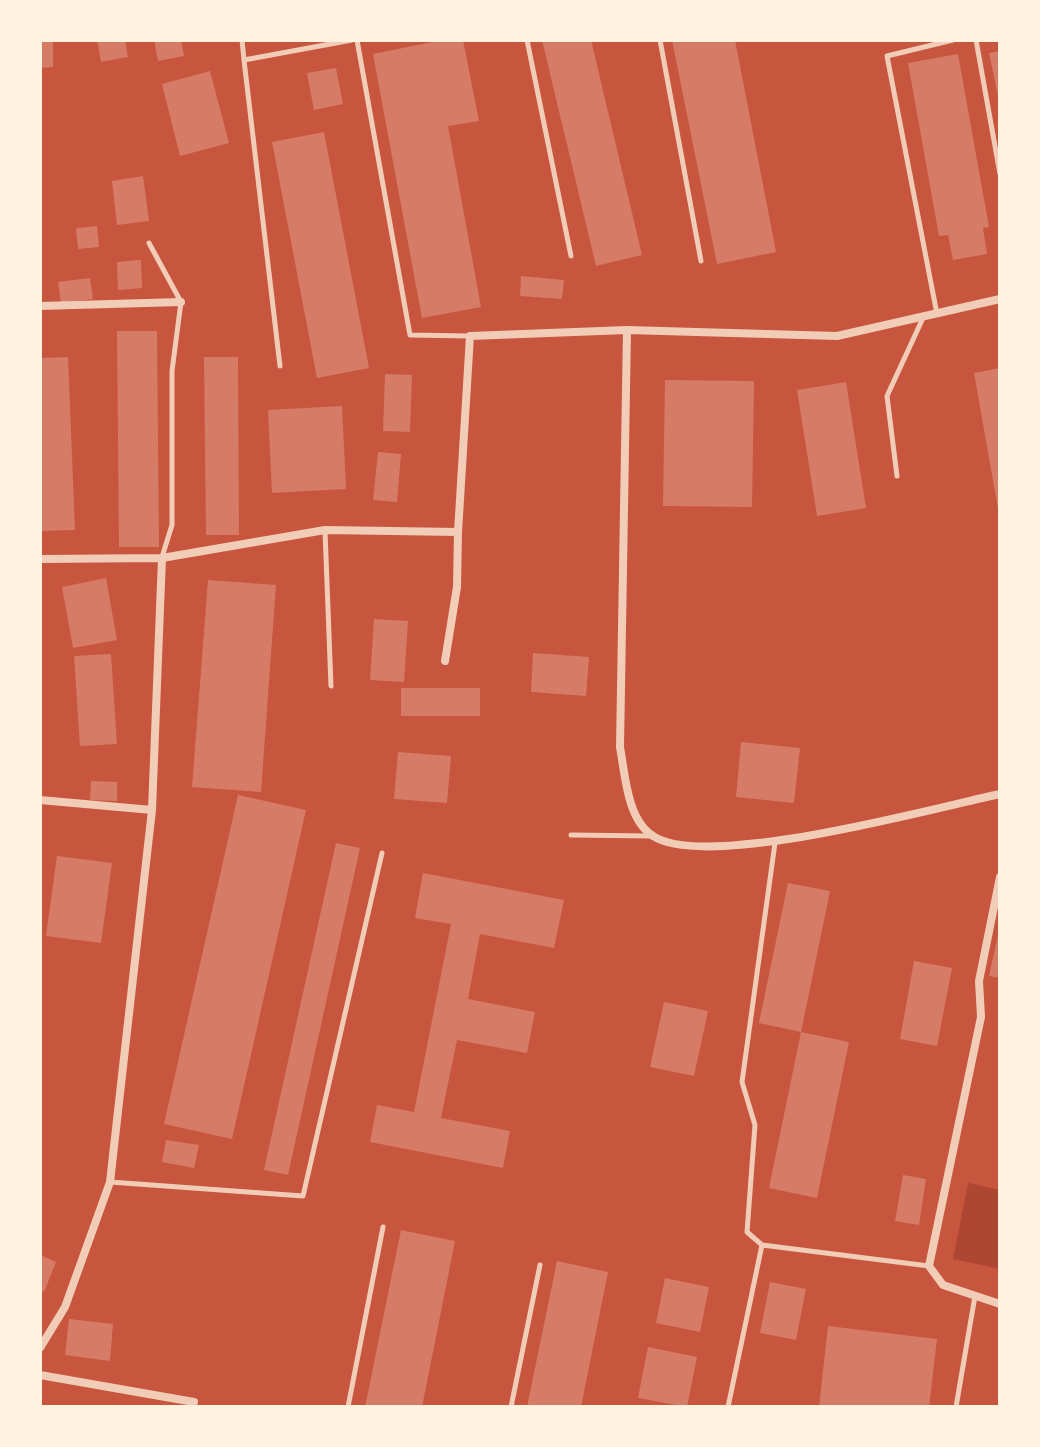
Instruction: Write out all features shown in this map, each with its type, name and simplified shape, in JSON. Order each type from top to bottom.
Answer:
[{"type":"street","points":[[445,661],[457,587],[470,336],[627,330],[837,336],[1000,299]]},
{"type":"street","points":[[40,306],[181,302]]},
{"type":"street","points":[[627,330],[620,747],[632,807],[652,836],[681,846],[775,843],[1000,794]]},
{"type":"street","points":[[40,559],[162,558],[325,530],[458,532]]},
{"type":"street","points":[[40,1348],[65,1307],[110,1182],[152,810],[162,558]]},
{"type":"street","points":[[40,800],[152,810]]},
{"type":"street","points":[[1000,877],[979,981],[981,1017],[929,1266],[943,1285],[1000,1304]]},
{"type":"street","points":[[40,1375],[194,1402]]},
{"type":"lane","points":[[242,40],[280,366]]},
{"type":"lane","points":[[244,60],[355,40],[410,335],[470,336]]},
{"type":"lane","points":[[527,40],[571,256]]},
{"type":"lane","points":[[660,40],[701,261]]},
{"type":"lane","points":[[937,315],[887,56],[953,40]]},
{"type":"lane","points":[[976,40],[1000,174]]},
{"type":"lane","points":[[149,243],[181,302],[172,371],[172,525],[162,558]]},
{"type":"lane","points":[[897,476],[887,396],[923,318]]},
{"type":"lane","points":[[325,530],[331,686]]},
{"type":"lane","points":[[571,835],[652,836]]},
{"type":"lane","points":[[775,843],[742,1082],[755,1125],[747,1232],[762,1245],[929,1266]]},
{"type":"lane","points":[[110,1182],[303,1196],[382,853]]},
{"type":"lane","points":[[348,1407],[383,1227]]},
{"type":"lane","points":[[728,1407],[762,1245]]},
{"type":"lane","points":[[511,1407],[540,1265]]},
{"type":"lane","points":[[956,1407],[975,1296]]},
{"type":"shaded area","points":[[968,1183],[1000,1190],[1000,1269],[953,1259]]},
{"type":"building","points":[[40,40],[53,40],[53,67],[40,68]]},
{"type":"building","points":[[97,40],[125,40],[128,57],[101,62]]},
{"type":"building","points":[[154,40],[181,40],[184,56],[158,61]]},
{"type":"building","points":[[443,40],[463,40],[479,121],[448,126],[481,307],[422,318],[373,54]]},
{"type":"building","points":[[542,40],[591,40],[642,255],[596,266]]},
{"type":"building","points":[[672,40],[735,40],[776,252],[717,264]]},
{"type":"building","points":[[1000,51],[1000,101],[999,101],[989,53]]},
{"type":"building","points":[[958,54],[989,227],[983,228],[987,254],[953,260],[948,235],[939,236],[908,63]]},
{"type":"building","points":[[336,68],[343,104],[314,110],[307,73]]},
{"type":"building","points":[[210,71],[229,143],[180,156],[162,84]]},
{"type":"building","points":[[324,132],[369,368],[317,378],[272,142]]},
{"type":"building","points":[[143,176],[149,221],[117,225],[112,181]]},
{"type":"building","points":[[97,226],[99,247],[78,249],[76,228]]},
{"type":"building","points":[[141,260],[142,288],[118,290],[117,262]]},
{"type":"building","points":[[521,276],[564,280],[562,299],[520,296]]},
{"type":"building","points":[[90,278],[93,299],[61,303],[58,282]]},
{"type":"building","points":[[117,331],[157,331],[159,547],[119,547]]},
{"type":"building","points":[[68,357],[75,530],[40,531],[40,358]]},
{"type":"building","points":[[204,357],[238,357],[239,535],[206,535]]},
{"type":"building","points":[[1000,368],[1000,509],[998,509],[974,373]]},
{"type":"building","points":[[385,374],[412,375],[410,432],[383,431]]},
{"type":"building","points":[[665,380],[754,381],[752,507],[663,506]]},
{"type":"building","points":[[846,382],[866,508],[817,516],[797,390]]},
{"type":"building","points":[[342,406],[346,489],[272,493],[268,410]]},
{"type":"building","points":[[378,452],[401,454],[397,502],[373,500]]},
{"type":"building","points":[[106,578],[117,640],[73,648],[62,587]]},
{"type":"building","points":[[208,580],[276,585],[261,792],[192,787]]},
{"type":"building","points":[[374,619],[408,621],[404,682],[370,680]]},
{"type":"building","points":[[533,653],[589,657],[586,696],[531,692]]},
{"type":"building","points":[[111,654],[117,744],[80,746],[74,656]]},
{"type":"building","points":[[401,688],[480,688],[480,716],[401,716]]},
{"type":"building","points":[[741,742],[800,748],[794,803],[736,797]]},
{"type":"building","points":[[398,752],[451,756],[447,803],[394,799]]},
{"type":"building","points":[[91,781],[117,782],[117,801],[90,800]]},
{"type":"building","points":[[238,795],[306,810],[232,1139],[164,1124]]},
{"type":"building","points":[[336,843],[360,848],[288,1175],[264,1170]]},
{"type":"building","points":[[57,856],[112,863],[101,943],[46,936]]},
{"type":"building","points":[[423,873],[564,900],[554,948],[480,934],[468,999],[535,1012],[527,1053],[457,1040],[441,1118],[510,1131],[503,1168],[370,1142],[377,1105],[414,1112],[451,924],[415,918]]},
{"type":"building","points":[[788,883],[830,891],[801,1032],[759,1023]]},
{"type":"building","points":[[1000,931],[1000,978],[989,976]]},
{"type":"building","points":[[914,961],[952,968],[937,1046],[900,1039]]},
{"type":"building","points":[[664,1002],[708,1011],[694,1076],[650,1067]]},
{"type":"building","points":[[801,1032],[849,1042],[817,1198],[769,1188]]},
{"type":"building","points":[[166,1140],[199,1145],[194,1168],[162,1162]]},
{"type":"building","points":[[903,1175],[926,1179],[919,1225],[895,1221]]},
{"type":"building","points":[[401,1230],[455,1241],[422,1407],[365,1407]]},
{"type":"building","points":[[40,1255],[56,1262],[44,1292],[40,1290]]},
{"type":"building","points":[[557,1261],[608,1272],[581,1407],[527,1407]]},
{"type":"building","points":[[665,1278],[709,1287],[700,1332],[656,1323]]},
{"type":"building","points":[[770,1282],[806,1289],[796,1340],[760,1333]]},
{"type":"building","points":[[69,1319],[113,1324],[110,1361],[65,1355]]},
{"type":"building","points":[[828,1326],[937,1339],[929,1407],[819,1407]]},
{"type":"building","points":[[648,1347],[697,1357],[687,1407],[638,1398]]}]
